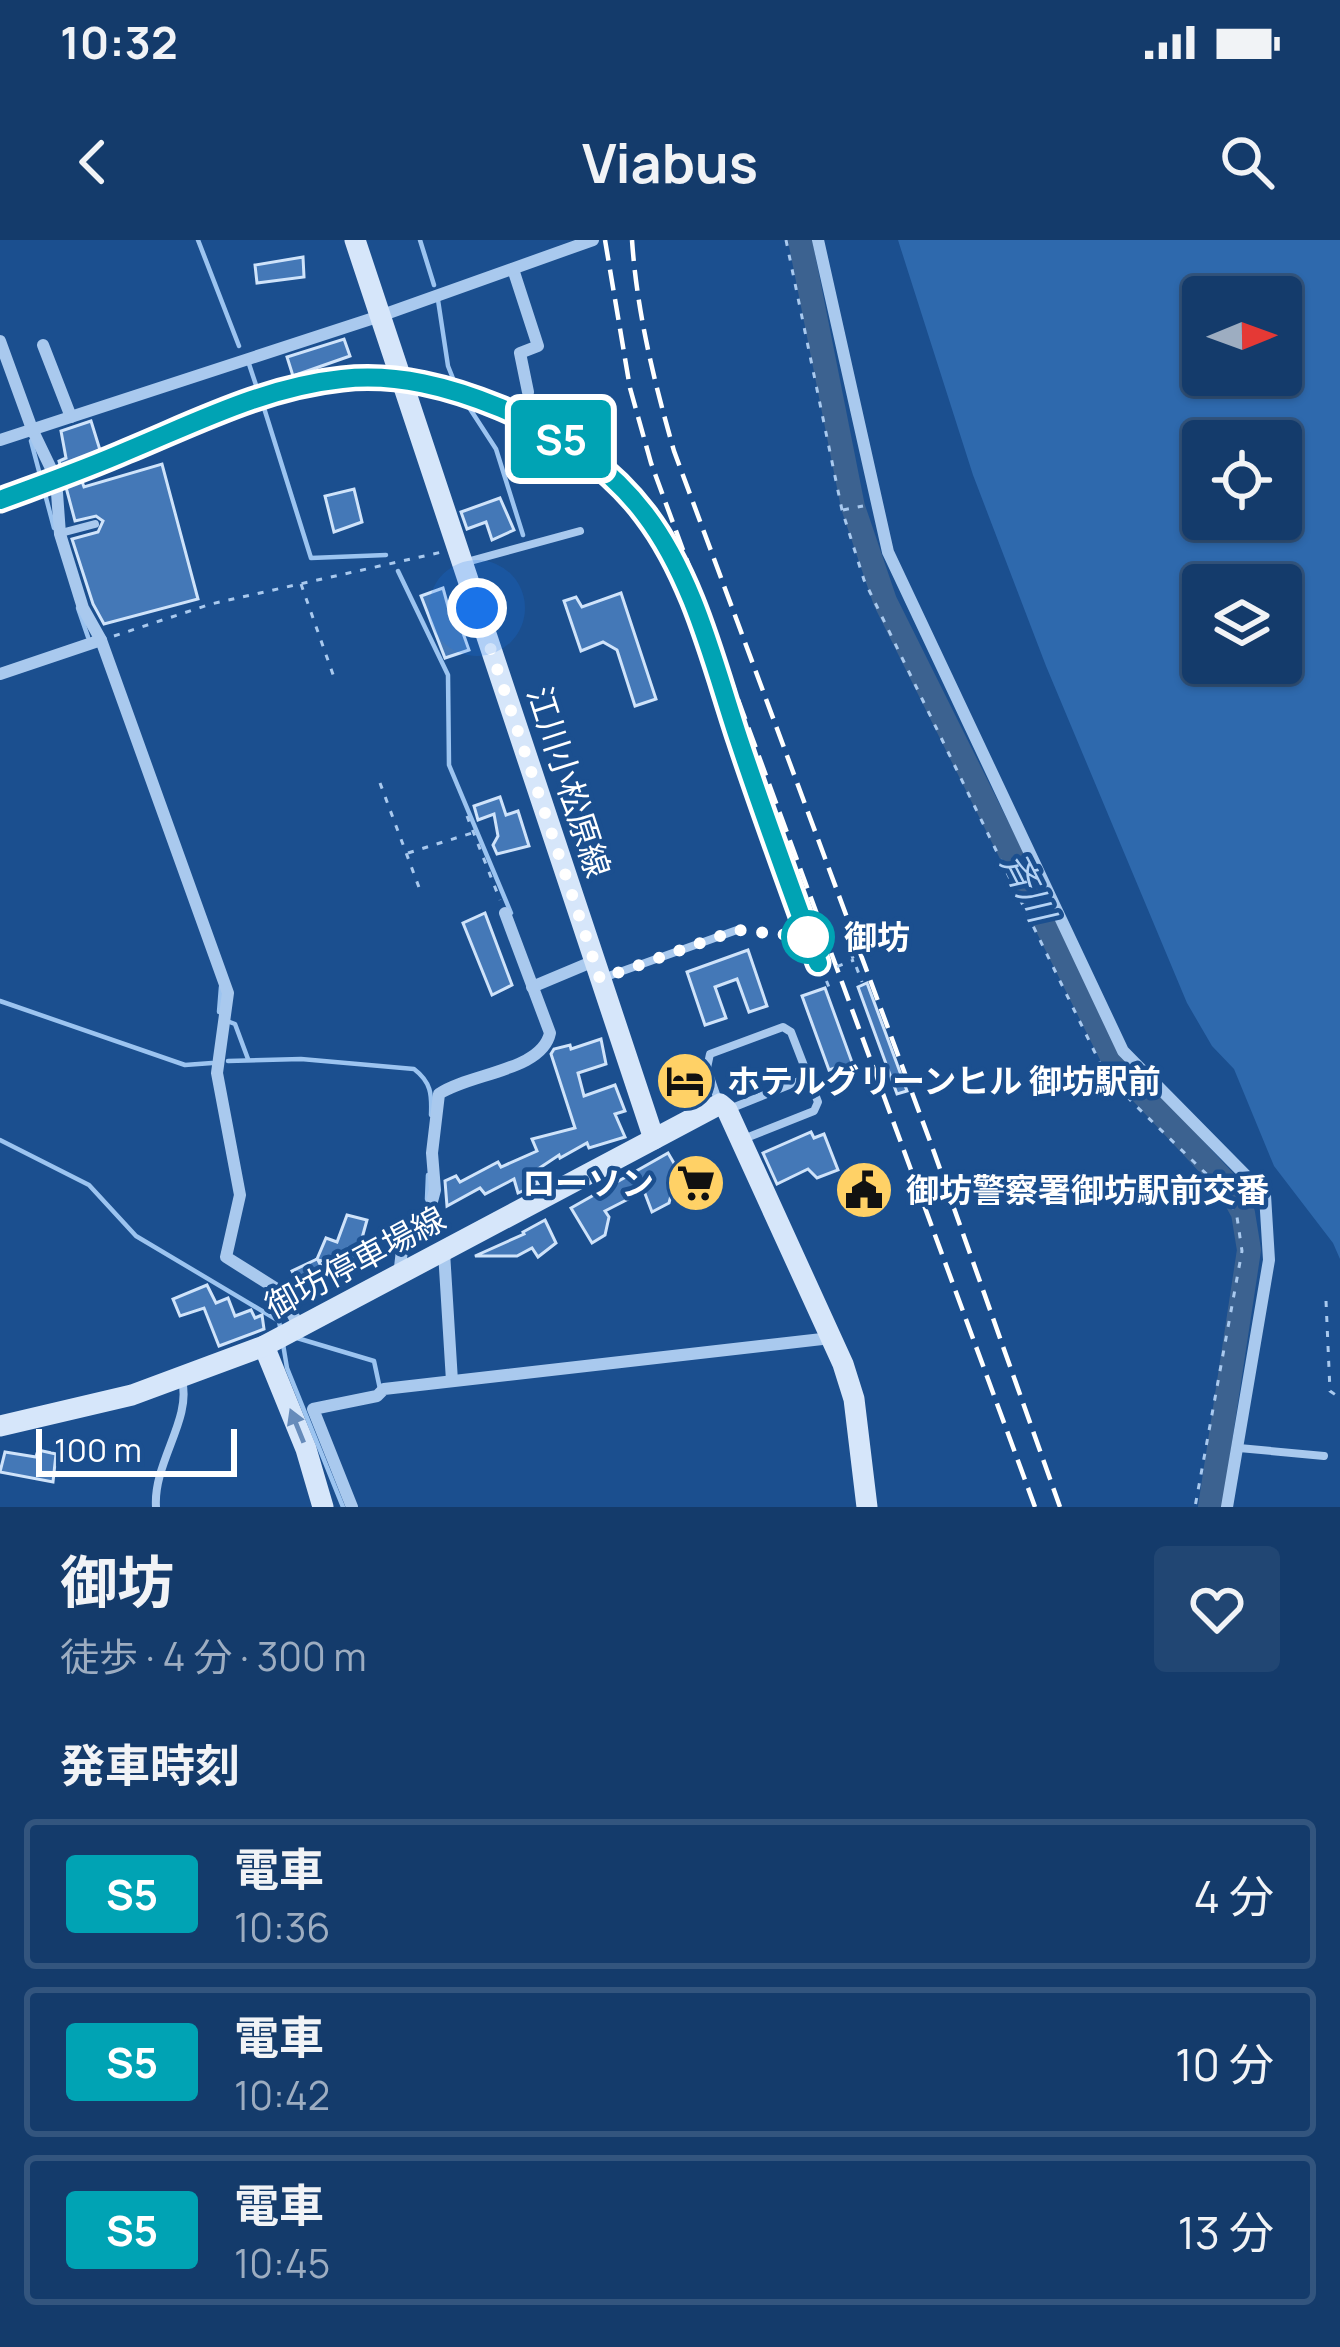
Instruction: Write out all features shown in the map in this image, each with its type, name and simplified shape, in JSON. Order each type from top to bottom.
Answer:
[{"type":"main road","name":"江川小松原線","points":[[355,240],[654,1139]]},
{"type":"main road","name":"御坊停車場線","points":[[0,1426],[182,1380],[302,1330],[654,1139],[723,1107]]},
{"type":"main road","points":[[723,1107],[854,1399],[867,1507]]},
{"type":"main road","points":[[265,1346],[306,1449],[323,1507]]},
{"type":"street","points":[[0,440],[380,316],[593,240]]},
{"type":"street","points":[[818,240],[888,552],[1123,1051],[1265,1195],[1269,1260],[1228,1507]]},
{"type":"street","points":[[513,268],[538,346],[520,353],[528,392]]},
{"type":"street","points":[[0,341],[56,479],[60,534],[82,608],[101,640],[228,993],[217,1072],[240,1195],[226,1257],[280,1291],[302,1330]]},
{"type":"street","points":[[43,345],[70,417]]},
{"type":"street","points":[[0,674],[101,640]]},
{"type":"street","points":[[400,1277],[402,1250],[430,1209],[435,1190],[432,1153],[440,1094],[453,1084],[536,1058],[547,1048],[550,1034],[505,913]]},
{"type":"street","points":[[532,987],[597,970]]},
{"type":"street","points":[[444,1252],[452,1381]]},
{"type":"street","points":[[352,1507],[313,1409],[377,1396],[384,1389],[830,1338]]},
{"type":"lane","points":[[60,534],[95,524]]},
{"type":"lane","points":[[459,556],[580,531]]},
{"type":"lane","points":[[597,970],[737,930]]},
{"type":"lane","points":[[740,1141],[814,1112],[818,1102],[809,1077],[791,1031],[783,1027],[710,1054],[707,1067],[723,1107],[809,1077]]},
{"type":"lane","points":[[156,1507],[163,1457],[187,1399],[182,1380]]},
{"type":"lane","points":[[1239,1448],[1324,1456]]},
{"type":"path","points":[[786,240],[844,510],[864,580],[1102,1066],[1226,1193],[1237,1217],[1242,1251],[1195,1507]]},
{"type":"path","points":[[844,510],[867,505]]},
{"type":"path","points":[[101,640],[211,604],[301,582],[459,556]]},
{"type":"path","points":[[301,582],[336,682]]},
{"type":"path","points":[[380,783],[420,890]]},
{"type":"path","points":[[467,816],[505,913]]},
{"type":"path","points":[[408,853],[473,832]]},
{"type":"path","points":[[851,953],[862,982]]},
{"type":"path","points":[[832,995],[820,973],[854,960]]},
{"type":"path","points":[[1167,1136],[1177,1126]]},
{"type":"path","points":[[1326,1301],[1330,1391],[1340,1398]]},
{"type":"shaded area","points":[[898,240],[1340,240],[1340,1259],[1274,1166],[1234,1069],[1212,1046],[1187,1003],[1046,666],[973,475]]},
{"type":"building","points":[[303,257],[304,277],[257,283],[255,265]]},
{"type":"building","points":[[344,339],[350,356],[293,376],[287,357]]},
{"type":"building","points":[[91,421],[100,450],[75,462],[84,487],[162,464],[198,599],[104,624],[72,539],[98,532],[103,521],[96,516],[75,521],[59,461],[66,458],[61,431]]},
{"type":"building","points":[[354,489],[362,522],[334,532],[325,496]]},
{"type":"building","points":[[500,498],[514,530],[492,540],[486,522],[467,529],[461,512]]},
{"type":"building","points":[[443,588],[452,621],[458,619],[469,650],[445,658],[421,596]]},
{"type":"building","points":[[621,593],[656,699],[635,706],[617,650],[603,642],[581,651],[564,601],[576,597],[582,607]]},
{"type":"building","points":[[500,797],[506,815],[518,811],[529,846],[497,854],[494,814],[478,820],[474,806]]},
{"type":"building","points":[[485,913],[512,985],[492,995],[463,923]]},
{"type":"building","points":[[748,950],[767,1006],[749,1012],[737,979],[715,987],[726,1018],[705,1025],[687,972]]},
{"type":"building","points":[[867,983],[907,1091],[897,1094],[858,987]]},
{"type":"building","points":[[825,988],[853,1065],[842,1069],[829,1070],[802,996]]},
{"type":"building","points":[[601,1039],[606,1064],[578,1073],[584,1096],[615,1085],[625,1111],[615,1114],[625,1137],[589,1148],[587,1143],[559,1155],[532,1173],[538,1184],[518,1193],[514,1179],[485,1194],[480,1188],[447,1206],[445,1181],[456,1176],[460,1182],[498,1162],[501,1167],[537,1151],[532,1139],[575,1128],[551,1054],[554,1049]]},
{"type":"building","name":"ホテルグリーンヒル 御坊駅前","points":[[687,1058],[701,1097],[683,1105],[669,1064]]},
{"type":"building","points":[[811,1132],[814,1138],[824,1134],[838,1170],[817,1178],[808,1169],[777,1184],[763,1153]]},
{"type":"building","points":[[668,1153],[678,1170],[669,1203],[652,1212],[644,1191],[605,1211],[609,1217],[605,1235],[592,1243],[571,1208]]},
{"type":"building","name":"ローソン","points":[[700,1164],[714,1192],[692,1203],[678,1175]]},
{"type":"building","points":[[347,1215],[367,1220],[354,1267],[318,1260],[328,1280],[303,1293],[292,1271],[317,1259],[326,1238],[337,1242]]},
{"type":"building","points":[[545,1220],[556,1243],[538,1257],[532,1248],[517,1256],[475,1256],[524,1234]]},
{"type":"building","points":[[207,1285],[216,1303],[228,1298],[235,1316],[251,1310],[255,1318],[262,1315],[264,1329],[219,1346],[204,1308],[180,1316],[173,1299]]},
{"type":"building","points":[[38,1450],[56,1454],[53,1482],[0,1472],[5,1452],[36,1457]]},
{"type":"waterway","points":[[198,240],[239,346]]},
{"type":"waterway","points":[[420,240],[434,285]]},
{"type":"waterway","name":"斉川","points":[[800,240],[853,507],[885,601],[1116,1065],[1227,1184],[1243,1213],[1249,1250],[1210,1507]]},
{"type":"waterway","points":[[438,300],[448,366],[456,386]]},
{"type":"waterway","points":[[249,364],[258,391]]},
{"type":"waterway","points":[[461,395],[496,449],[523,535]]},
{"type":"waterway","points":[[264,408],[311,558],[386,555]]},
{"type":"waterway","points":[[31,441],[54,528]]},
{"type":"waterway","points":[[398,571],[448,675],[449,765],[511,913]]},
{"type":"waterway","points":[[78,608],[88,637]]},
{"type":"waterway","points":[[219,1012],[221,987]]},
{"type":"waterway","points":[[0,1001],[185,1065],[212,1063]]},
{"type":"waterway","points":[[227,1021],[235,1024],[248,1059]]},
{"type":"waterway","points":[[228,1061],[301,1059],[414,1069],[429,1089],[431,1115]]},
{"type":"waterway","points":[[0,1140],[89,1185],[136,1236],[279,1321],[280,1327]]},
{"type":"waterway","points":[[427,1199],[428,1175]]},
{"type":"waterway","points":[[297,1338],[374,1361],[380,1389]]},
{"type":"waterway","points":[[283,1344],[287,1368],[343,1507]]},
{"type":"railway","points":[[605,240],[630,388],[651,463],[1035,1507]]},
{"type":"railway","points":[[632,240],[647,347],[674,451],[1060,1507]]},
{"type":"railway","points":[[0,500],[282,391],[347,379],[397,379],[480,400],[565,440],[626,493],[674,565]]},
{"type":"train","name":"S5","points":[[0,500],[258,396],[340,379],[382,377],[418,382],[466,394],[530,420],[577,448],[616,480],[647,517],[684,584],[818,963]]},
{"type":"place","name":"御坊","points":[[808,937]]},
{"type":"place","name":"ホテルグリーンヒル 御坊駅前","points":[[685,1081]]},
{"type":"place","name":"ローソン","points":[[696,1183]]},
{"type":"place","name":"御坊警察署御坊駅前交番","points":[[864,1190]]},
{"type":"route","points":[[477,608],[600,979],[737,930],[808,937]]}]
